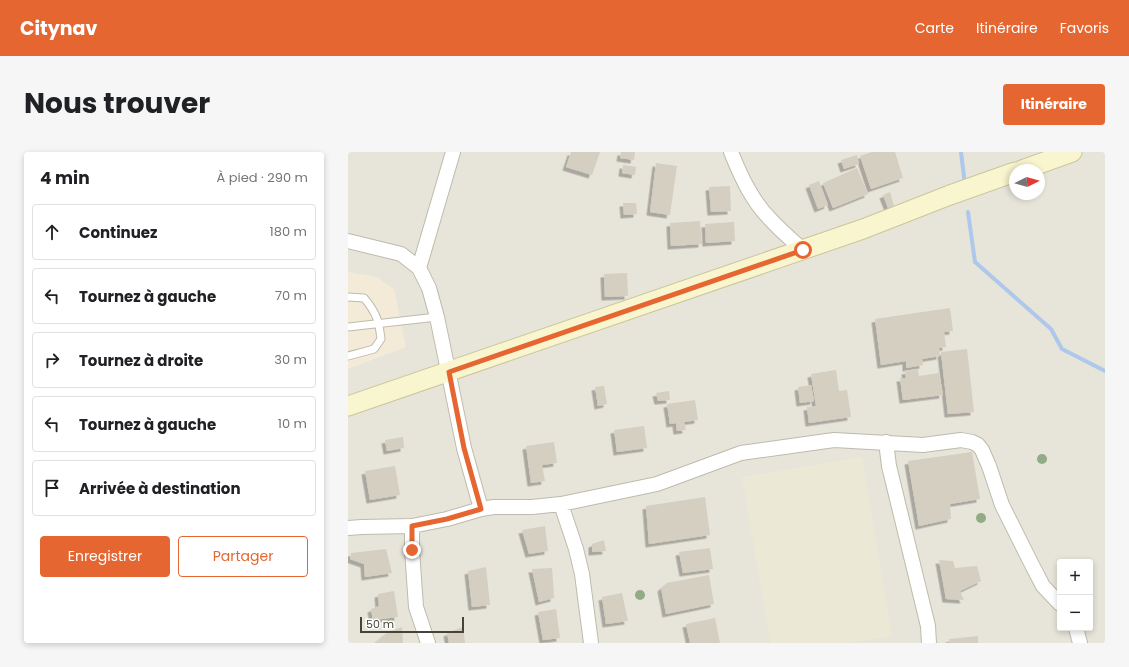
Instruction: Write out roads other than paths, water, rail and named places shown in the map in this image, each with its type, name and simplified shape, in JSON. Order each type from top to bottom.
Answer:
[{"type":"main road","points":[[1039,164],[1072,152]]},
{"type":"main road","points":[[348,406],[863,229],[950,195],[1009,174]]},
{"type":"street","points":[[419,268],[452,152]]},
{"type":"street","points":[[731,152],[745,185],[770,220],[803,250]]},
{"type":"street","points":[[348,241],[401,254],[419,268],[429,288],[437,317],[464,448],[481,509]]},
{"type":"street","points":[[348,528],[412,526],[494,507],[532,507],[561,504],[657,484],[741,453],[834,440],[923,445],[961,440],[972,442],[978,445],[982,450],[1002,505],[1038,576],[1050,595],[1057,601]]},
{"type":"street","points":[[886,442],[888,466],[928,626],[929,643]]},
{"type":"street","points":[[561,504],[576,549],[582,574],[591,643]]},
{"type":"street","points":[[412,526],[416,607],[428,643]]},
{"type":"street","points":[[1077,631],[1080,643]]},
{"type":"lane","points":[[348,296],[364,298],[373,309],[379,324],[381,339],[374,349],[348,356]]},
{"type":"lane","points":[[348,326],[437,317]]},
{"type":"waterway","points":[[961,152],[965,185]]},
{"type":"waterway","points":[[968,212],[975,262],[1051,329],[1062,349],[1105,371]]}]
